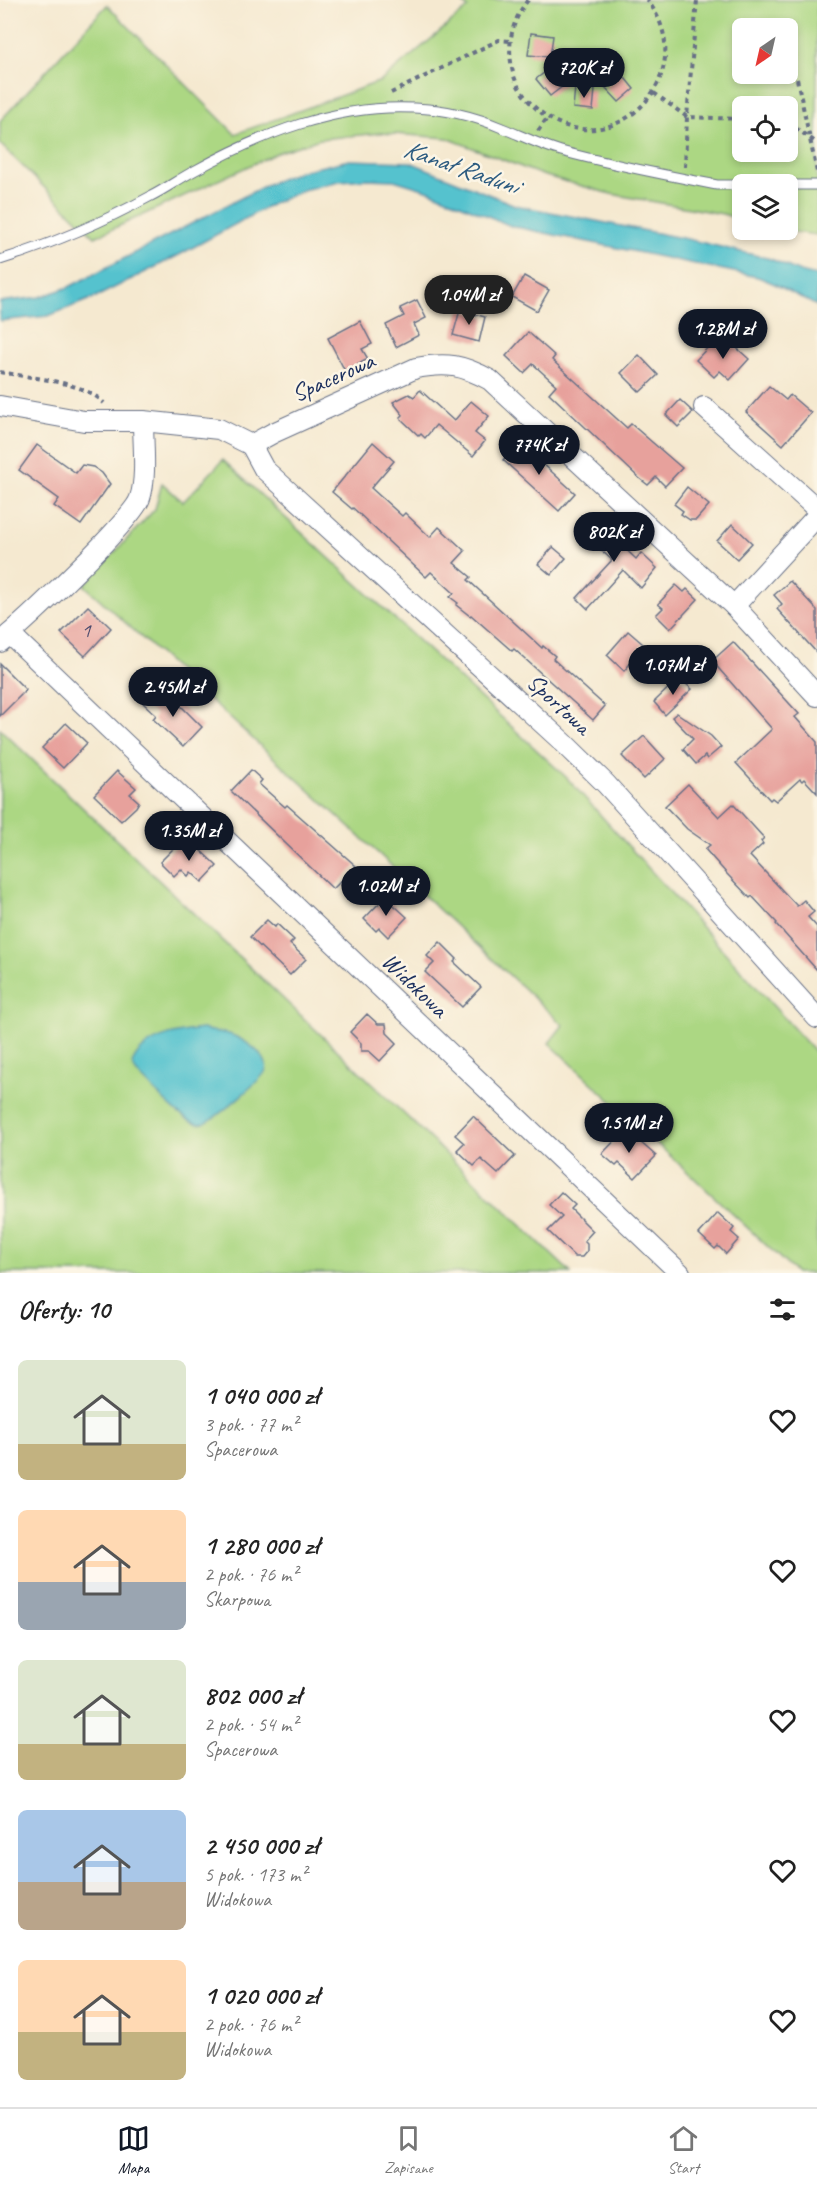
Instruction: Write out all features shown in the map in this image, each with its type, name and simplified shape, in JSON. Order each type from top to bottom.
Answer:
[{"type":"street","name":"Spacerowa","points":[[251,445],[416,368],[437,364],[456,365],[474,372],[490,380],[734,606],[817,696]]},
{"type":"street","points":[[0,406],[84,421],[143,421],[219,429],[251,445]]},
{"type":"street","points":[[704,407],[817,509]]},
{"type":"street","points":[[5,638],[124,522],[140,501],[143,470],[143,421]]},
{"type":"street","name":"Sportowa","points":[[251,445],[264,469],[606,784],[817,1017]]},
{"type":"street","points":[[734,606],[817,516]]},
{"type":"street","name":"Widokowa","points":[[5,638],[680,1273]]},
{"type":"lane","points":[[0,260],[27,252],[105,219],[152,196],[221,156],[257,140],[333,114],[371,109],[442,110],[471,117],[532,142],[562,151],[685,178],[732,185]]},
{"type":"lane","points":[[798,185],[817,185]]},
{"type":"path","points":[[528,0],[516,18],[510,41],[513,72],[520,89],[531,104],[560,124],[578,128],[596,128],[629,117],[654,93],[666,60],[666,43],[655,10],[647,0]]},
{"type":"path","points":[[685,178],[687,117],[697,0]]},
{"type":"path","points":[[371,109],[372,102],[499,40],[510,41]]},
{"type":"path","points":[[798,83],[817,173]]},
{"type":"path","points":[[654,93],[687,117],[732,119]]},
{"type":"path","points":[[798,130],[817,143]]},
{"type":"path","points":[[0,372],[66,384],[92,393],[111,409]]},
{"type":"green space","points":[[460,0],[817,0],[817,235],[798,233],[798,174],[732,174],[732,217],[611,194],[542,175],[447,138],[381,133],[320,139],[279,152],[95,237],[0,144],[0,121],[107,5],[235,134],[381,81],[468,8]]},
{"type":"green space","points":[[223,460],[566,777],[817,1054],[817,1273],[796,1273],[549,1043],[563,1025],[84,585],[155,509],[162,483],[183,502]]},
{"type":"green space","points":[[0,729],[571,1273],[0,1273]]},
{"type":"water","points":[[349,160],[410,162],[515,205],[687,239],[771,259],[800,272],[817,276],[817,306],[758,277],[511,226],[430,191],[394,180],[367,179],[339,181],[303,190],[96,297],[48,316],[0,321],[0,302],[40,297],[69,287],[268,184],[298,172]]},
{"type":"water","points":[[202,1029],[229,1034],[247,1043],[264,1059],[266,1070],[251,1087],[224,1110],[200,1124],[188,1120],[173,1108],[136,1072],[132,1064],[137,1055],[152,1042],[182,1032]]},
{"type":"building","points":[[531,33],[553,36],[550,57],[528,55]]},
{"type":"building","points":[[553,66],[567,83],[550,96],[536,79]]},
{"type":"building","points":[[621,73],[634,89],[619,102],[605,87]]},
{"type":"building","points":[[575,87],[595,90],[593,110],[573,108]]},
{"type":"building","points":[[524,276],[549,290],[537,311],[512,297]]},
{"type":"building","points":[[417,300],[426,318],[414,324],[419,335],[396,347],[386,325],[404,316],[400,308]]},
{"type":"building","points":[[460,310],[485,317],[479,342],[453,335]]},
{"type":"building","points":[[360,321],[372,344],[362,349],[368,359],[345,371],[328,338]]},
{"type":"building","points":[[528,332],[555,356],[552,360],[627,428],[631,424],[682,468],[665,486],[656,477],[648,485],[639,478],[549,393],[556,385],[533,364],[524,373],[506,356]]},
{"type":"building","points":[[714,341],[722,349],[729,341],[749,359],[730,380],[720,371],[714,377],[696,360]]},
{"type":"building","points":[[639,355],[658,375],[640,392],[621,373]]},
{"type":"building","points":[[769,386],[786,400],[790,395],[811,413],[783,445],[746,412]]},
{"type":"building","points":[[420,390],[454,421],[471,401],[489,416],[475,433],[485,441],[473,456],[436,425],[425,438],[421,434],[419,436],[400,418],[403,415],[393,402],[409,394],[414,397]]},
{"type":"building","points":[[680,400],[693,412],[678,427],[666,415]]},
{"type":"building","points":[[373,442],[394,461],[371,488],[402,516],[405,513],[430,537],[439,527],[465,551],[454,563],[471,577],[468,580],[542,648],[543,646],[555,656],[553,659],[605,706],[593,720],[514,649],[512,651],[456,605],[458,603],[450,597],[454,593],[431,572],[426,577],[353,508],[332,492]]},
{"type":"building","points":[[519,442],[575,493],[559,511],[503,460]]},
{"type":"building","points":[[37,445],[76,473],[82,465],[93,467],[102,473],[110,484],[81,525],[54,506],[59,499],[19,470]]},
{"type":"building","points":[[687,487],[709,505],[696,520],[690,520],[681,514],[683,511],[674,504]]},
{"type":"building","points":[[601,516],[618,532],[613,537],[636,559],[641,553],[657,568],[641,588],[623,570],[588,609],[577,598],[612,560],[584,535]]},
{"type":"building","points":[[732,524],[752,543],[737,559],[717,541]]},
{"type":"building","points":[[553,547],[566,558],[551,575],[538,564]]},
{"type":"building","points":[[790,581],[817,610],[817,653],[777,609],[782,604],[774,595]]},
{"type":"building","points":[[676,585],[684,592],[687,589],[698,599],[670,629],[656,615],[663,608],[658,604]]},
{"type":"building","points":[[88,606],[111,628],[85,656],[61,633]]},
{"type":"building","points":[[628,631],[643,644],[631,657],[634,659],[624,671],[607,655]]},
{"type":"building","points":[[733,642],[799,714],[795,717],[817,742],[817,793],[804,779],[802,781],[800,779],[776,801],[772,798],[770,800],[736,763],[772,729],[712,661]]},
{"type":"building","points":[[0,664],[26,690],[0,716]]},
{"type":"building","points":[[679,678],[692,689],[665,715],[654,702]]},
{"type":"building","points":[[156,689],[170,701],[173,698],[202,727],[183,747],[153,719],[156,715],[143,703]]},
{"type":"building","points":[[677,713],[711,736],[721,747],[707,759],[705,756],[696,764],[683,749],[693,739],[672,717]]},
{"type":"building","points":[[66,723],[87,743],[63,768],[42,748]]},
{"type":"building","points":[[644,736],[665,759],[644,779],[622,756]]},
{"type":"building","points":[[251,770],[262,780],[259,784],[285,807],[287,805],[356,866],[333,889],[231,791]]},
{"type":"building","points":[[117,771],[136,788],[130,794],[139,802],[121,821],[94,795]]},
{"type":"building","points":[[688,784],[719,817],[733,804],[764,838],[761,841],[763,844],[750,856],[797,906],[804,900],[814,912],[808,917],[817,927],[817,970],[777,923],[752,896],[750,898],[705,849],[710,845],[687,829],[665,806]]},
{"type":"building","points":[[181,841],[192,852],[197,847],[217,866],[202,882],[191,872],[188,876],[181,869],[174,876],[160,862]]},
{"type":"building","points":[[385,897],[407,917],[388,937],[379,928],[376,931],[364,919]]},
{"type":"building","points":[[267,920],[275,927],[277,924],[294,940],[290,944],[306,959],[290,975],[250,937]]},
{"type":"building","points":[[440,942],[457,959],[454,962],[481,987],[462,1007],[425,972],[434,963],[427,956]]},
{"type":"building","points":[[367,1014],[378,1024],[386,1024],[387,1033],[397,1043],[380,1061],[369,1051],[361,1051],[361,1043],[350,1032]]},
{"type":"building","points":[[473,1116],[515,1156],[498,1174],[481,1159],[474,1166],[457,1150],[464,1143],[455,1135]]},
{"type":"building","points":[[624,1131],[656,1156],[635,1178],[619,1163],[616,1166],[602,1154]]},
{"type":"building","points":[[561,1192],[575,1205],[571,1209],[593,1231],[584,1241],[587,1244],[587,1251],[582,1257],[575,1257],[548,1231],[562,1217],[549,1205]]},
{"type":"building","points":[[718,1213],[734,1228],[731,1232],[739,1239],[726,1254],[718,1246],[715,1249],[699,1234]]},
{"type":"water label","name":"Kanał Raduni","points":[[461,167]]}]
